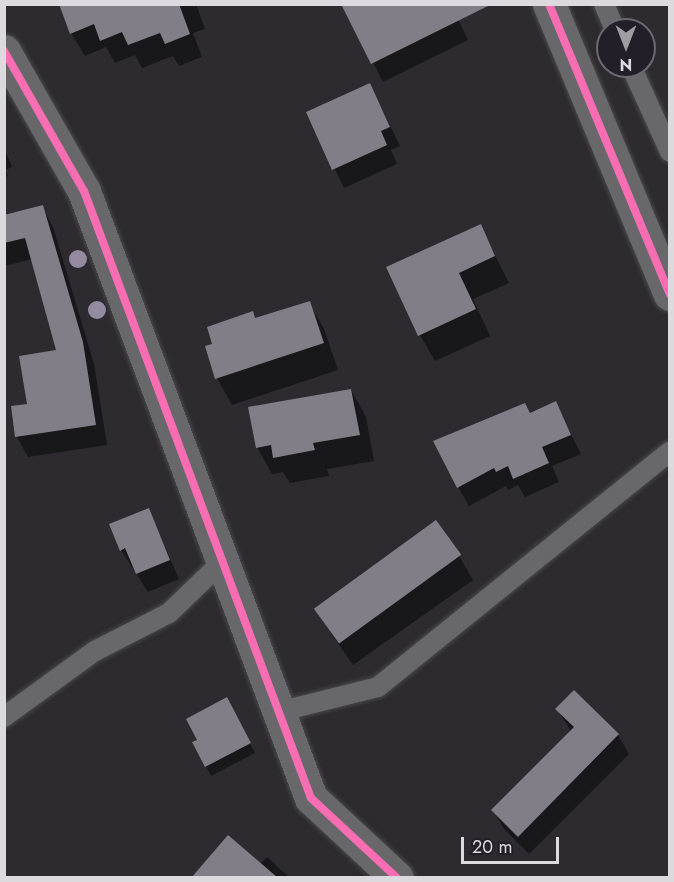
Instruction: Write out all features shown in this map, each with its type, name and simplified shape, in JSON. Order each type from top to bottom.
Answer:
[{"type":"street","points":[[549,4],[669,294]]},
{"type":"street","points":[[4,51],[84,191],[182,448],[221,563],[311,798],[397,878]]},
{"type":"lane","points":[[604,4],[610,18]]},
{"type":"lane","points":[[636,78],[669,152]]},
{"type":"lane","points":[[278,712],[378,687],[669,451]]},
{"type":"lane","points":[[4,717],[95,651],[169,613],[221,563]]},
{"type":"building","points":[[59,4],[179,4],[190,34],[165,44],[160,33],[128,45],[122,32],[100,41],[94,24],[70,34]]},
{"type":"building","points":[[341,4],[492,4],[371,64]]},
{"type":"building","points":[[370,83],[390,127],[381,131],[387,145],[332,170],[306,112]]},
{"type":"building","points":[[43,205],[83,342],[96,425],[15,437],[11,406],[27,404],[19,356],[56,350],[25,238],[4,243],[4,215]]},
{"type":"building","points":[[481,224],[495,256],[459,273],[476,309],[418,336],[386,267]]},
{"type":"building","points":[[310,301],[324,343],[215,379],[205,346],[212,344],[207,327],[253,311],[255,318]]},
{"type":"building","points":[[351,389],[360,435],[313,443],[315,450],[273,458],[271,445],[256,448],[248,407]]},
{"type":"building","points":[[556,401],[571,435],[542,447],[549,463],[513,479],[508,466],[496,472],[494,468],[457,488],[433,441],[525,403],[530,413]]},
{"type":"building","points":[[149,508],[170,560],[136,574],[125,548],[120,551],[109,524]]},
{"type":"building","points":[[436,520],[461,555],[339,644],[314,609]]},
{"type":"building","points":[[574,690],[619,734],[518,837],[491,810],[574,727],[555,709]]},
{"type":"building","points":[[227,697],[251,743],[205,767],[192,742],[197,740],[186,719]]},
{"type":"building","points":[[228,835],[278,878],[191,878]]},
{"type":"cycle path","points":[[549,4],[670,294]]},
{"type":"cycle path","points":[[4,51],[84,191],[311,798],[397,878]]}]
